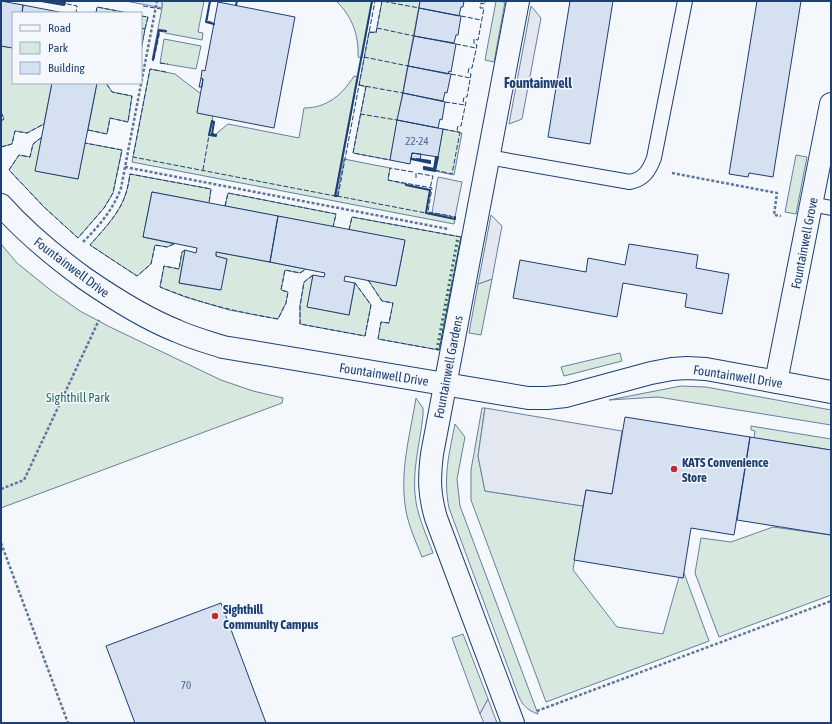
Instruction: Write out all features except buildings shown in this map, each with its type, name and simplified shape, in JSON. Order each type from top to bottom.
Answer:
[{"type":"street","name":"Fountainwell Gardens","points":[[512,722],[431,501],[429,476],[518,1]]},
{"type":"street","name":"Fountainwell Grove","points":[[776,382],[817,211],[831,104]]},
{"type":"street","name":"Fountainwell Drive","points":[[1,206],[36,241],[110,296],[177,332],[223,347],[528,398],[566,396],[651,373],[687,368],[706,369],[831,392]]},
{"type":"lane","points":[[488,157],[630,182],[638,180],[650,168],[654,158],[685,1]]},
{"type":"path","points":[[142,79],[157,1]]},
{"type":"path","points":[[64,263],[99,225],[112,208],[121,188],[141,84]]},
{"type":"path","points":[[125,167],[451,229]]},
{"type":"path","points":[[650,168],[778,193],[774,215],[817,211]]},
{"type":"path","points":[[1,489],[24,480],[110,296]]},
{"type":"path","points":[[1,543],[68,723]]},
{"type":"path","points":[[512,722],[831,601]]},
{"type":"green space","points":[[162,1],[204,1],[198,32],[203,33],[202,40],[165,33],[165,31],[159,30],[152,60],[162,8]]},
{"type":"green space","points":[[336,1],[372,1],[362,58],[358,57],[356,34],[353,26],[342,7]]},
{"type":"green space","points":[[382,1],[420,1],[390,160],[353,153],[366,87],[359,85],[369,32],[376,32]]},
{"type":"green space","points":[[496,1],[505,2],[494,62],[485,60]]},
{"type":"green space","points":[[97,7],[123,12],[96,12]]},
{"type":"green space","points":[[142,16],[148,17],[145,29],[142,28]]},
{"type":"green space","points":[[164,39],[201,46],[196,69],[160,63]]},
{"type":"green space","points":[[1,46],[12,48],[12,84],[52,84],[44,124],[27,133],[15,131],[12,144],[1,147],[1,121],[4,119],[1,112]]},
{"type":"green space","points":[[150,69],[175,74],[201,94],[197,112],[213,116],[209,135],[216,136],[217,133],[228,124],[299,138],[304,108],[320,106],[327,103],[344,89],[354,76],[358,77],[336,196],[344,159],[390,168],[388,180],[430,190],[426,213],[455,219],[454,224],[132,162]]},
{"type":"green space","points":[[97,84],[107,84],[112,92],[132,96],[128,122],[110,118],[107,134],[88,130]]},
{"type":"green space","points":[[443,129],[462,133],[454,175],[435,171]]},
{"type":"green space","points":[[42,137],[36,171],[78,179],[85,143],[122,150],[113,193],[104,208],[78,238],[44,207],[9,170],[19,155],[30,157],[33,144]]},
{"type":"green space","points":[[796,155],[807,157],[796,214],[785,212]]},
{"type":"green space","points":[[130,174],[211,189],[209,203],[152,192],[143,237],[174,244],[167,247],[155,245],[151,264],[137,276],[90,245],[120,207],[127,191]]},
{"type":"green space","points":[[228,193],[336,214],[333,227],[225,206]]},
{"type":"green space","points":[[352,217],[461,237],[439,350],[378,339],[381,322],[389,323],[393,303],[382,301],[368,280],[396,286],[405,241],[349,230]]},
{"type":"green space","name":"Sighthill Park","points":[[1,244],[17,263],[53,292],[80,311],[221,380],[253,391],[283,398],[282,403],[1,508]]},
{"type":"green space","points":[[185,250],[179,283],[220,290],[227,259],[216,256],[216,252],[306,269],[300,273],[285,270],[281,290],[288,292],[286,303],[278,319],[229,310],[185,297],[160,287],[164,266],[179,269],[182,252]]},
{"type":"green space","points":[[313,275],[308,307],[349,315],[355,283],[371,305],[365,336],[300,324],[300,306],[304,282]]},
{"type":"green space","points":[[492,279],[481,335],[469,333],[478,284]]},
{"type":"green space","points":[[620,353],[622,361],[564,376],[561,367]]},
{"type":"green space","points":[[681,386],[706,387],[831,410],[831,425],[658,397],[609,400]]},
{"type":"green space","points":[[416,398],[423,408],[423,415],[415,469],[416,502],[423,528],[433,553],[422,557],[409,523],[404,497],[406,454]]},
{"type":"green space","points":[[482,408],[485,408],[478,456],[485,491],[583,506],[573,570],[617,627],[663,634],[679,577],[683,578],[684,573],[709,641],[546,702],[471,500],[471,470]]},
{"type":"green space","points":[[455,424],[465,437],[457,479],[460,506],[538,714],[527,708],[519,697],[449,508],[447,497],[447,476]]},
{"type":"green space","points":[[751,426],[831,439],[831,450],[754,438],[755,431],[751,430]]},
{"type":"green space","points":[[773,527],[831,535],[831,595],[719,637],[695,573],[701,538],[731,542]]},
{"type":"green space","points":[[463,634],[488,699],[480,714],[452,638]]},
{"type":"shaded area","points":[[126,1],[162,1],[162,8]]},
{"type":"shaded area","points":[[531,6],[541,18],[522,119],[509,124]]},
{"type":"shaded area","points":[[438,177],[462,182],[455,217],[432,213]]},
{"type":"shaded area","points":[[491,215],[502,226],[492,279],[478,284]]},
{"type":"shaded area","points":[[485,408],[622,431],[612,494],[586,490],[583,506],[485,491],[478,456]]},
{"type":"shaded area","points":[[488,699],[497,723],[484,723],[480,714]]},
{"type":"hedge","points":[[437,350],[458,237]]},
{"type":"fence","points":[[53,1],[77,6],[76,12]]},
{"type":"fence","points":[[210,1],[207,21],[214,23]]},
{"type":"fence","points":[[338,196],[375,1]]},
{"type":"fence","points":[[369,32],[376,33],[382,1],[419,8]]},
{"type":"fence","points":[[435,170],[452,174],[460,132],[457,130],[458,126],[461,126],[466,102],[463,102],[464,97],[467,97],[471,74],[468,73],[469,68],[472,68],[477,45],[474,44],[474,39],[478,40],[484,8],[480,8],[481,3],[485,4],[485,1]]},
{"type":"fence","points":[[143,6],[161,9]]},
{"type":"fence","points":[[96,12],[97,7],[123,12]]},
{"type":"fence","points":[[142,16],[148,17],[145,29]]},
{"type":"fence","points":[[461,16],[481,20]]},
{"type":"fence","points":[[377,28],[414,36]]},
{"type":"fence","points":[[154,59],[160,31],[164,32]]},
{"type":"fence","points":[[456,44],[476,48]]},
{"type":"fence","points":[[364,57],[408,66]]},
{"type":"fence","points":[[160,63],[168,64]]},
{"type":"fence","points":[[166,72],[150,69],[133,157],[335,196]]},
{"type":"fence","points":[[451,74],[470,78]]},
{"type":"fence","points":[[88,130],[107,134],[110,118],[128,122],[132,96],[112,92],[107,84]]},
{"type":"fence","points":[[359,85],[403,93]]},
{"type":"fence","points":[[366,86],[353,153],[390,160]]},
{"type":"fence","points":[[445,102],[465,105]]},
{"type":"fence","points":[[1,112],[4,119],[1,121]]},
{"type":"fence","points":[[360,114],[397,120]]},
{"type":"fence","points":[[1,147],[12,144],[15,131],[27,133],[44,124]]},
{"type":"fence","points":[[443,129],[459,132]]},
{"type":"fence","points":[[203,170],[209,135]]},
{"type":"fence","points":[[42,137],[33,144],[30,157],[19,155],[9,170],[44,207],[78,238],[104,208],[113,193],[122,150],[85,143]]},
{"type":"fence","points":[[413,172],[390,168],[388,180],[432,188],[428,212],[451,216],[451,218]]},
{"type":"fence","points":[[416,178],[416,173],[433,176],[430,188]]},
{"type":"fence","points":[[174,244],[167,247],[155,245],[151,264],[137,276],[90,245],[120,207],[127,191],[130,174],[211,189],[209,203]]},
{"type":"fence","points":[[225,206],[228,193],[336,214],[333,227]]},
{"type":"fence","points":[[337,196],[426,213]]},
{"type":"fence","points":[[349,230],[352,217],[461,237],[439,350],[378,339],[381,322],[389,323],[393,303],[382,301],[368,280]]},
{"type":"fence","points":[[185,250],[182,252],[179,269],[164,266],[160,287],[189,298],[218,306],[278,319],[286,303],[288,292],[281,290],[285,270],[300,273],[306,269]]},
{"type":"fence","points":[[313,275],[304,282],[300,306],[300,324],[365,336],[371,305],[355,283]]},
{"type":"wall","points":[[41,1],[64,5],[65,3],[53,1]]},
{"type":"wall","points":[[210,1],[206,22],[214,24]]},
{"type":"wall","points":[[236,5],[237,1]]},
{"type":"wall","points":[[337,196],[335,196],[372,1]]},
{"type":"wall","points":[[153,60],[159,30],[166,31]]},
{"type":"wall","points":[[212,121],[214,122],[212,134],[216,136],[209,135],[212,121]]},
{"type":"wall","points":[[436,157],[434,169],[424,167],[424,169],[435,171],[438,157]]},
{"type":"wall","points":[[411,159],[430,163],[430,161],[417,159]]},
{"type":"wall","points":[[406,184],[430,190],[426,213],[455,219],[455,217]]},
{"type":"place","name":"KATS Convenience Store","points":[[674,469]]},
{"type":"place","name":"Sighthill Community Campus","points":[[215,616]]},
{"type":"district","name":"Fountainwell","points":[[538,83]]}]
